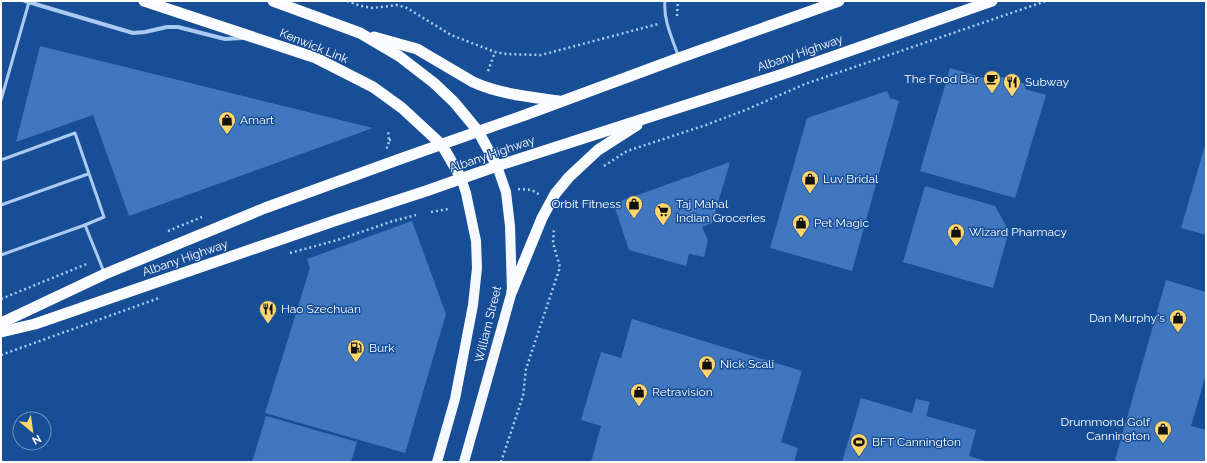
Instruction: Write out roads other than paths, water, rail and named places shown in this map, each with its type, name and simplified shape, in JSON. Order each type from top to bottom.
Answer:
[{"type":"highway","name":"Kenwick Link","points":[[144,1],[316,58],[373,87],[402,108],[442,145],[461,178]]},
{"type":"highway","points":[[273,1],[360,33],[417,49],[472,82],[482,86],[562,102]]},
{"type":"highway","name":"Albany Highway","points":[[1,323],[105,274],[265,208],[839,1]]},
{"type":"highway","name":"Albany Highway","points":[[1,332],[35,324],[461,178],[783,74],[992,1]]},
{"type":"highway","points":[[360,33],[399,56],[434,83],[454,102],[478,131],[497,166]]},
{"type":"highway","points":[[512,291],[542,218],[555,194],[569,177],[598,150],[649,117]]},
{"type":"main road","name":"William Street","points":[[464,462],[512,291],[510,226],[506,192],[497,166]]},
{"type":"main road","name":"William Street","points":[[437,462],[455,399],[473,305],[477,268],[476,241],[466,193],[461,178]]},
{"type":"street","points":[[27,2],[133,33],[167,27],[178,27],[225,39],[252,37]]},
{"type":"lane","points":[[664,1],[666,21],[678,58]]},
{"type":"lane","points":[[1,100],[27,2]]},
{"type":"lane","points":[[1,160],[75,133],[104,217],[1,255]]},
{"type":"lane","points":[[1,205],[88,174]]},
{"type":"lane","points":[[85,225],[105,274]]},
{"type":"place","name":"The Food Bar","points":[[992,94]]},
{"type":"place","name":"Subway","points":[[1012,97]]},
{"type":"place","name":"Amart","points":[[227,135]]},
{"type":"place","name":"Luv Bridal","points":[[810,194]]},
{"type":"place","name":"Orbit Fitness","points":[[634,219]]},
{"type":"place","name":"Taj Mahal Indian Groceries","points":[[663,226]]},
{"type":"place","name":"Pet Magic","points":[[801,238]]},
{"type":"place","name":"Wizard Pharmacy","points":[[956,247]]},
{"type":"place","name":"Hao Szechuan","points":[[268,324]]},
{"type":"place","name":"Dan Murphy's","points":[[1178,333]]},
{"type":"place","name":"Burk","points":[[356,363]]},
{"type":"place","name":"Nick Scali","points":[[707,379]]},
{"type":"place","name":"Retravision","points":[[639,407]]},
{"type":"place","name":"Drummond Golf Cannington","points":[[1163,444]]},
{"type":"place","name":"BFT Cannington","points":[[859,457]]}]
